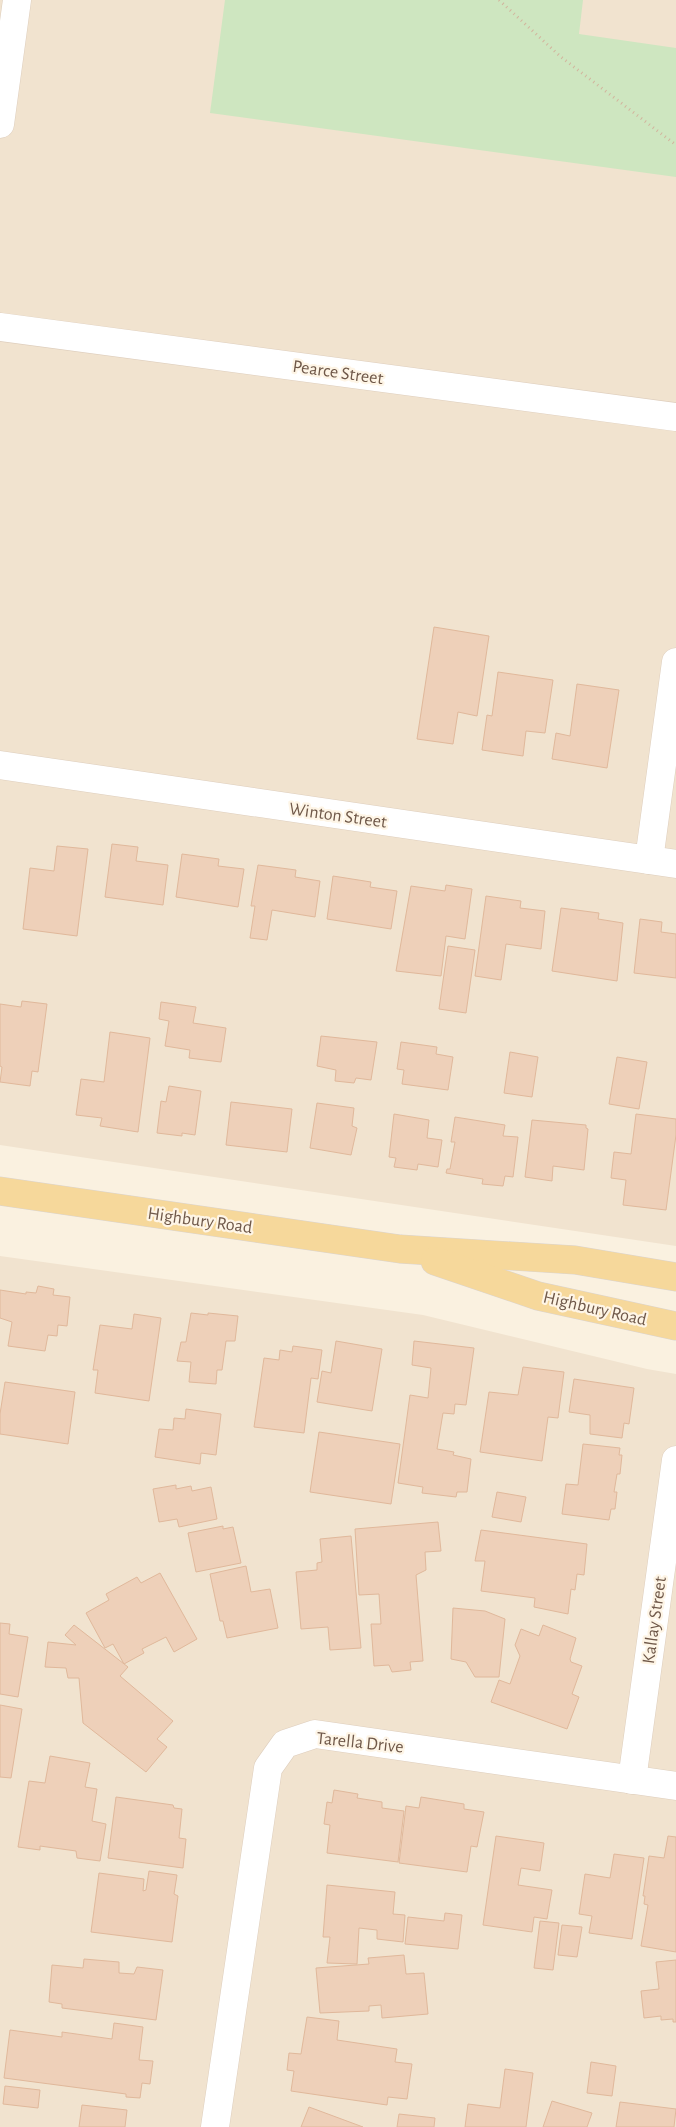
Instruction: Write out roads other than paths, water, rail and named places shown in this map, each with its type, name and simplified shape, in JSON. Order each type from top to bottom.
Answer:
[{"type":"main road","name":"Highbury Road","points":[[0,1191],[400,1249],[575,1260],[676,1277]]},
{"type":"main road","name":"Highbury Road","points":[[400,1249],[538,1296],[676,1326]]},
{"type":"street","points":[[0,124],[18,0]]},
{"type":"street","name":"Pearce Street","points":[[0,327],[676,417]]},
{"type":"street","points":[[649,860],[676,662]]},
{"type":"street","name":"Winton Street","points":[[0,765],[676,864]]},
{"type":"street","name":"Kallay Street","points":[[632,1780],[676,1460]]},
{"type":"street","name":"Tarella Drive","points":[[215,2127],[268,1768],[285,1744],[315,1734],[676,1786]]}]
